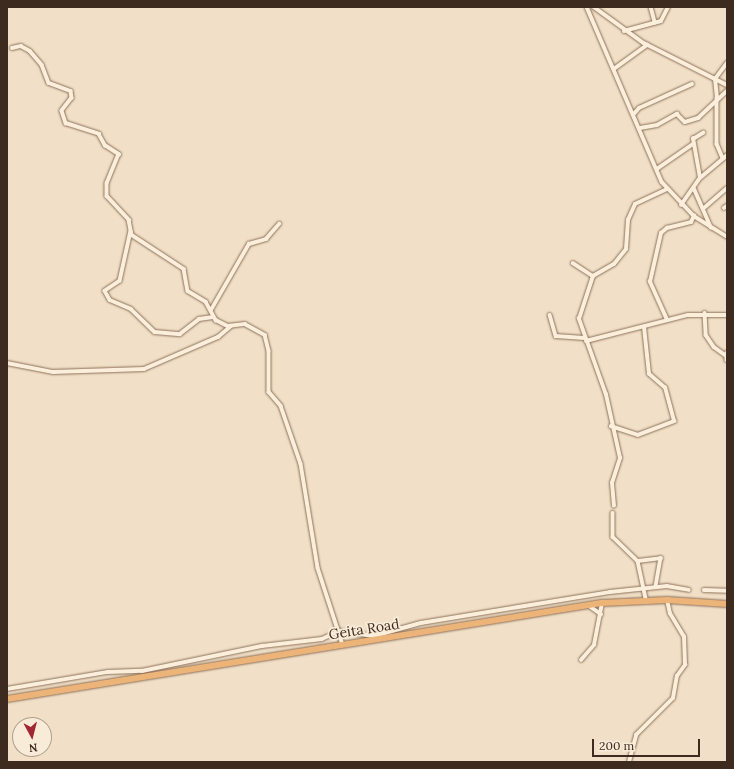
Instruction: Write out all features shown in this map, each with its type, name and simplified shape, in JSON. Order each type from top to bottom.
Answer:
[{"type":"highway","name":"Geita Road","points":[[7,699],[602,603],[667,600],[727,604]]},
{"type":"street","points":[[587,7],[633,115],[667,189],[681,205],[694,216],[727,237]]},
{"type":"street","points":[[594,7],[624,30],[647,45],[727,85]]},
{"type":"street","points":[[651,7],[656,22]]},
{"type":"street","points":[[624,30],[656,22],[667,16],[668,7]]},
{"type":"street","points":[[614,69],[647,45]]},
{"type":"street","points":[[12,48],[21,46],[30,51],[42,65],[49,83],[71,91],[72,96],[62,111],[66,123],[99,134],[105,145],[120,154],[107,183],[107,196],[129,220],[131,231],[135,238],[184,269],[188,291],[211,310],[213,317]]},
{"type":"street","points":[[681,205],[700,178],[726,157],[717,144],[717,98],[715,80],[727,63]]},
{"type":"street","points":[[633,115],[639,108],[692,84]]},
{"type":"street","points":[[640,128],[657,125],[677,114],[685,122],[698,118],[717,98],[727,91]]},
{"type":"street","points":[[700,178],[693,144],[694,137],[703,133]]},
{"type":"street","points":[[657,169],[693,144]]},
{"type":"street","points":[[694,188],[704,208],[711,228]]},
{"type":"street","points":[[704,208],[727,188]]},
{"type":"street","points":[[614,506],[612,483],[620,463],[611,426],[606,395],[585,340],[579,319],[593,276],[624,254],[629,242],[628,220],[638,200],[667,189]]},
{"type":"street","points":[[668,320],[650,282],[661,234],[667,228],[691,222],[694,216]]},
{"type":"street","points":[[211,310],[249,244],[266,239],[279,224]]},
{"type":"street","points":[[131,231],[120,281],[105,291],[110,300],[131,309],[155,332],[180,334],[199,319],[213,317],[231,326]]},
{"type":"street","points":[[573,263],[593,276]]},
{"type":"street","points":[[705,313],[706,335],[714,348],[726,354],[727,360]]},
{"type":"street","points":[[550,314],[556,336],[585,340],[668,320],[705,313],[727,316]]},
{"type":"street","points":[[7,363],[53,372],[144,368],[218,337],[231,326],[245,324],[266,338],[269,392],[280,402],[301,464],[315,554],[343,645]]},
{"type":"street","points":[[611,426],[620,426],[634,435],[674,421],[665,388],[649,374],[644,327]]},
{"type":"street","points":[[613,513],[613,536],[638,560],[646,600]]},
{"type":"street","points":[[638,560],[661,558],[656,587]]},
{"type":"street","points":[[7,689],[119,670],[142,671],[262,646],[322,639],[339,631],[374,636],[410,625],[476,613],[656,587],[689,590]]},
{"type":"street","points":[[704,590],[727,591]]},
{"type":"street","points":[[630,762],[636,735],[673,698],[677,676],[685,665],[684,637],[670,614],[667,600]]},
{"type":"street","points":[[581,660],[594,645],[602,603]]},
{"type":"street","points":[[588,605],[601,614]]}]
